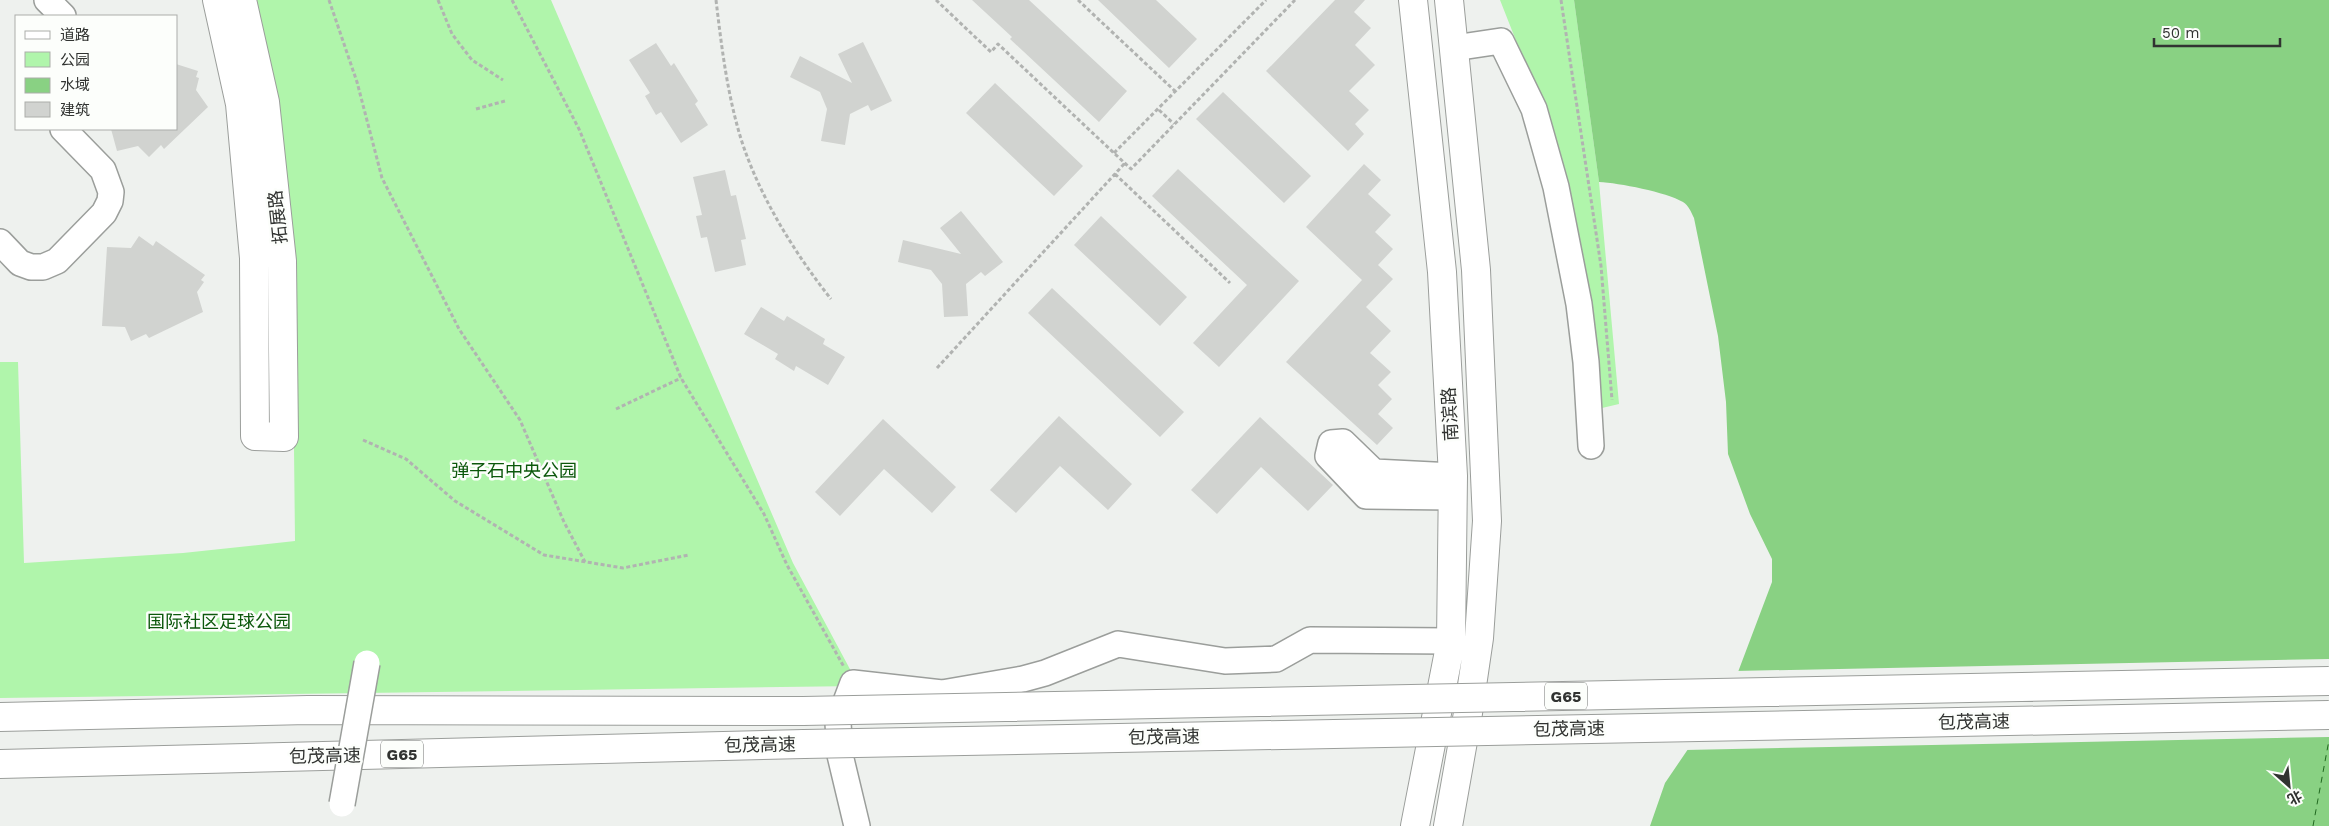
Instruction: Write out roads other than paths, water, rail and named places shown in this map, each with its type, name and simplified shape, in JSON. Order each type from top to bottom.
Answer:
[{"type":"main road","name":"拓展路","points":[[217,0],[240,104],[254,258],[255,436],[284,436],[282,261],[266,102],[242,0]]},
{"type":"main road","name":"南滨路","points":[[1413,0],[1442,272],[1453,487],[1451,641],[1416,826]]},
{"type":"main road","name":"南滨路","points":[[1448,826],[1479,638],[1487,522],[1476,270],[1449,0]]},
{"type":"main road","name":"包茂高速","points":[[0,717],[308,710],[803,711],[2329,681]]},
{"type":"main road","name":"包茂高速","points":[[0,764],[804,744],[2329,715]]},
{"type":"street","points":[[47,0],[62,15]]},
{"type":"street","points":[[1454,48],[1501,41],[1534,109],[1556,187],[1579,304],[1586,362],[1591,446]]},
{"type":"street","points":[[0,242],[20,263],[31,267],[43,267],[57,261],[104,214],[110,201],[111,192],[103,170],[64,130]]},
{"type":"street","points":[[1336,449],[1374,472],[1453,487]]},
{"type":"street","points":[[857,826],[840,755],[838,723],[853,683],[942,694],[1030,677],[1118,644],[1225,661],[1276,659],[1310,640],[1451,641]]},
{"type":"street","points":[[342,804],[367,663]]},
{"type":"water","points":[[1574,0],[2329,0],[2329,826],[1650,826],[1665,783],[1735,680],[1772,582],[1772,559],[1750,514],[1728,454],[1726,402],[1718,336],[1694,218],[1687,205],[1675,198],[1642,189],[1599,182]]},
{"type":"park label","name":"弹子石中央公园","points":[[514,471]]},
{"type":"park label","name":"国际社区足球公园","points":[[219,622]]}]
